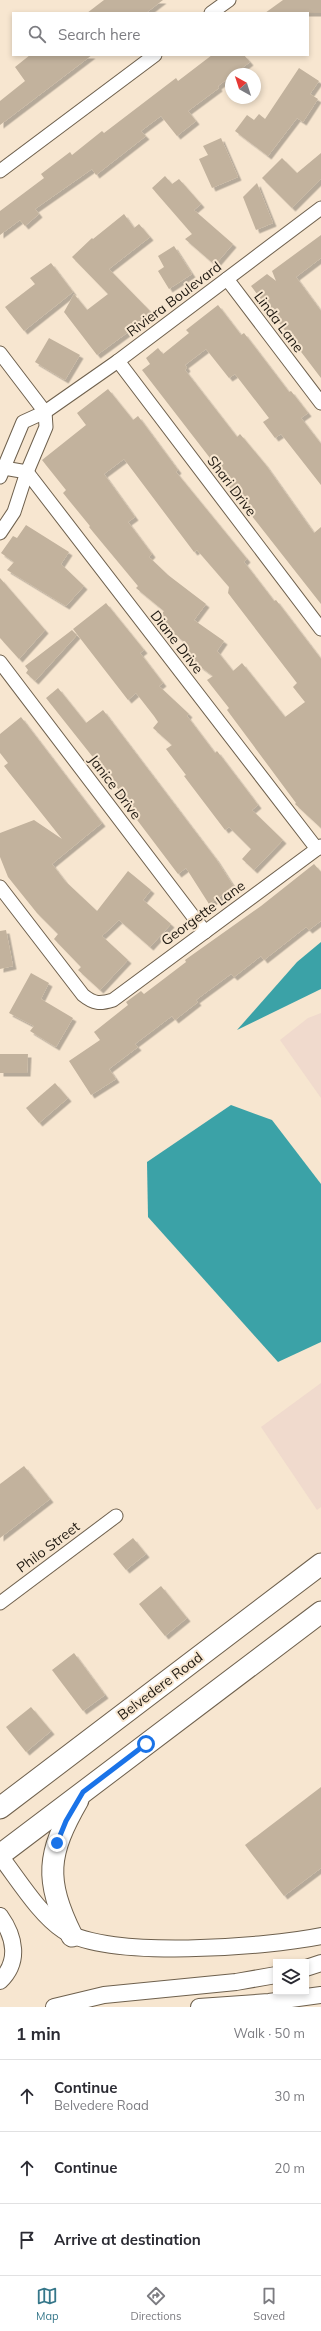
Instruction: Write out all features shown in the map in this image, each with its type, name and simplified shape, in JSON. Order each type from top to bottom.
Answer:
[{"type":"main road","name":"Belvedere Road","points":[[0,1808],[321,1564]]},
{"type":"main road","points":[[0,1856],[321,1612]]},
{"type":"main road","points":[[0,1788],[54,1767]]},
{"type":"main road","points":[[72,1936],[57,1902],[52,1882],[53,1864],[62,1831],[83,1792]]},
{"type":"street","points":[[212,12],[229,0]]},
{"type":"street","points":[[0,171],[154,56]]},
{"type":"street","name":"Riviera Boulevard","points":[[2,473],[23,422],[44,412],[118,361],[321,208]]},
{"type":"street","name":"Linda Lane","points":[[227,279],[321,403]]},
{"type":"street","points":[[0,353],[44,412],[46,427],[27,472],[14,512],[0,533]]},
{"type":"street","name":"Shari Drive","points":[[118,361],[321,629]]},
{"type":"street","points":[[2,473],[27,472]]},
{"type":"street","name":"Diane Drive","points":[[27,472],[319,848]]},
{"type":"street","name":"Janice Drive","points":[[0,662],[205,932]]},
{"type":"street","name":"Georgette Lane","points":[[0,887],[83,995],[92,1002],[102,1004],[113,1000],[319,848]]},
{"type":"street","name":"Philo Street","points":[[0,1603],[116,1516]]},
{"type":"street","points":[[0,1856],[52,1921],[72,1936],[106,1944],[172,1947],[258,1945],[321,1936]]},
{"type":"street","points":[[0,1916],[9,1930],[14,1948],[10,1969],[0,1982]]},
{"type":"street","points":[[309,1967],[321,1963]]},
{"type":"street","points":[[54,2007],[104,1995],[236,1982],[273,1976]]},
{"type":"street","points":[[199,2007],[269,2002],[321,1995]]},
{"type":"shaded area","points":[[321,1013],[321,1098],[280,1040],[308,1018]]},
{"type":"shaded area","points":[[321,1383],[321,1507],[317,1510],[261,1427]]},
{"type":"water","points":[[321,942],[321,989],[237,1030],[297,962]]},
{"type":"water","points":[[231,1105],[272,1120],[321,1184],[321,1342],[278,1362],[148,1217],[147,1162]]},
{"type":"building","points":[[104,0],[163,0],[147,12],[88,12]]},
{"type":"building","points":[[283,0],[321,0],[321,13],[266,12]]},
{"type":"building","points":[[29,56],[91,56],[0,125],[0,101],[25,81],[15,67]]},
{"type":"building","points":[[211,56],[245,56],[250,62],[242,68],[225,68],[225,81],[218,86],[219,88],[188,111],[196,121],[177,136],[161,116],[141,131],[146,136],[96,175],[92,169],[35,209],[39,214],[25,226],[20,220],[0,235],[0,211],[44,178],[41,174],[70,152],[72,155],[102,131],[104,133],[176,78],[178,81]]},
{"type":"building","points":[[299,68],[319,81],[310,94],[318,99],[303,122],[297,118],[268,156],[235,131],[247,115],[254,120],[259,114],[265,119]]},
{"type":"building","points":[[221,138],[238,177],[212,188],[199,159],[208,155],[203,146]]},
{"type":"building","points":[[321,153],[321,179],[292,208],[262,178],[282,158],[297,173]]},
{"type":"building","points":[[165,176],[172,184],[179,179],[201,204],[194,210],[233,244],[215,265],[185,239],[192,234],[152,188]]},
{"type":"building","points":[[257,183],[273,223],[256,230],[243,197]]},
{"type":"building","points":[[124,214],[134,228],[139,224],[150,237],[109,269],[150,311],[131,330],[97,355],[64,312],[74,294],[87,310],[108,294],[72,257],[92,238],[93,239]]},
{"type":"building","points":[[321,235],[321,258],[296,277],[321,311],[321,378],[251,286],[267,274],[276,281],[272,271]]},
{"type":"building","points":[[174,246],[192,274],[169,289],[158,271],[164,267],[158,256]]},
{"type":"building","points":[[51,263],[73,292],[24,331],[5,307],[35,284],[30,278]]},
{"type":"building","points":[[218,305],[241,335],[244,333],[289,392],[291,391],[308,413],[301,418],[321,444],[321,485],[281,434],[275,438],[263,422],[269,418],[235,374],[229,378],[206,349],[185,365],[187,368],[185,370],[237,437],[240,434],[265,464],[314,533],[321,527],[321,604],[208,460],[210,458],[142,370],[150,364],[146,358],[158,348],[163,354],[189,333],[186,330]]},
{"type":"building","points":[[49,338],[80,355],[65,380],[35,362]]},
{"type":"building","points":[[108,389],[133,420],[138,416],[178,470],[176,472],[247,559],[244,562],[274,601],[276,600],[321,659],[321,828],[295,804],[296,803],[227,710],[229,708],[207,680],[213,676],[182,653],[188,645],[157,620],[164,611],[136,588],[138,586],[63,493],[66,490],[42,460],[86,425],[77,413]],"holes":[[[124,459],[194,552],[197,550],[229,587],[228,593],[297,683],[293,687],[305,702],[285,717],[242,663],[233,671],[217,651],[224,641],[194,620],[206,604],[168,575],[149,557],[152,554],[128,522],[135,517],[104,474]]]},
{"type":"building","points":[[26,525],[69,552],[61,564],[84,586],[66,606],[7,570],[14,562],[1,553],[13,536],[17,538]]},
{"type":"building","points":[[0,578],[45,630],[19,659],[0,638]]},
{"type":"building","points":[[106,603],[144,650],[140,653],[163,683],[159,686],[189,714],[187,716],[215,753],[217,751],[258,805],[252,810],[283,840],[254,870],[242,859],[251,849],[229,827],[225,830],[184,776],[186,775],[166,749],[172,745],[153,728],[158,722],[154,716],[136,693],[128,700],[73,629]]},
{"type":"building","points":[[72,630],[77,635],[35,681],[26,673],[28,670],[25,666]]},
{"type":"building","points":[[58,688],[86,723],[103,710],[216,859],[234,887],[209,904],[186,868],[178,874],[116,792],[119,790],[46,698]]},
{"type":"building","points":[[21,717],[102,823],[52,864],[65,881],[97,911],[128,871],[151,890],[143,900],[171,924],[150,947],[119,920],[102,936],[128,960],[100,990],[78,970],[81,967],[54,939],[58,934],[37,913],[8,877],[0,857],[0,833],[34,820],[62,839],[4,766],[8,763],[0,753],[0,734]]},
{"type":"building","points":[[314,864],[321,872],[321,921],[309,930],[306,927],[264,960],[261,956],[234,977],[231,974],[196,1000],[198,1002],[175,1020],[172,1016],[135,1044],[138,1047],[109,1069],[116,1079],[91,1095],[69,1061],[100,1040],[94,1032],[128,1005],[126,1002],[141,991],[144,994],[186,962],[185,960],[261,906]]},
{"type":"building","points":[[6,930],[13,966],[0,969],[0,931]]},
{"type":"building","points":[[31,973],[49,983],[41,999],[73,1018],[56,1047],[30,1031],[34,1026],[9,1013]]},
{"type":"building","points":[[0,1054],[28,1054],[27,1073],[0,1073]]},
{"type":"building","points":[[55,1083],[68,1098],[39,1123],[26,1108]]},
{"type":"building","points":[[24,1466],[50,1499],[0,1538],[0,1484]]},
{"type":"building","points":[[133,1538],[146,1554],[126,1570],[113,1554]]},
{"type":"building","points":[[161,1586],[187,1618],[165,1636],[139,1604]]},
{"type":"building","points":[[74,1653],[105,1695],[83,1711],[52,1670]]},
{"type":"building","points":[[31,1707],[51,1731],[26,1752],[6,1727]]},
{"type":"building","points":[[321,1787],[321,1868],[284,1896],[245,1845]]},
{"type":"route","points":[[57,1843],[66,1821],[83,1792],[146,1744]]}]
